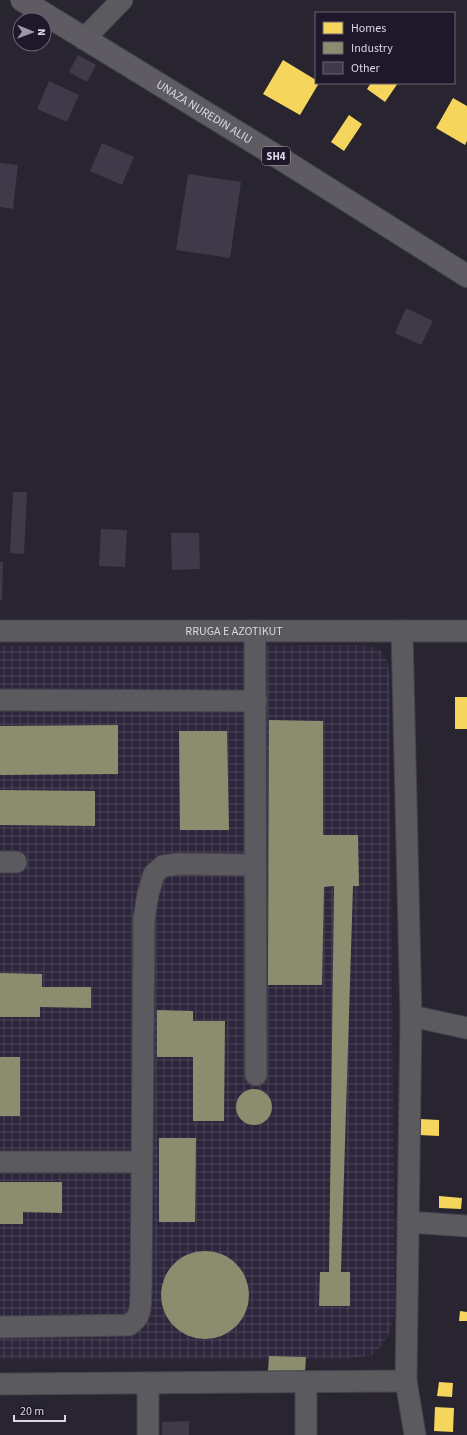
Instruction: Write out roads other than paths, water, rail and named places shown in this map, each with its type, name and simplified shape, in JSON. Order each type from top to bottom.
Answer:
[{"type":"main road","name":"UNAZA NUREDIN ALIU","points":[[22,0],[286,162],[467,276]]},
{"type":"street","points":[[84,38],[122,0]]},
{"type":"street","name":"RRUGA E AZOTIKUT","points":[[0,631],[467,631]]},
{"type":"street","points":[[255,631],[256,1075]]},
{"type":"street","points":[[402,631],[411,1016],[406,1381],[415,1435]]},
{"type":"street","points":[[0,700],[256,700]]},
{"type":"street","points":[[0,1327],[124,1325],[136,1320],[140,1312],[141,1294],[144,919],[148,894],[154,874],[163,866],[179,864],[256,865]]},
{"type":"street","points":[[411,1016],[467,1028]]},
{"type":"street","points":[[0,1162],[141,1162]]},
{"type":"street","points":[[408,1222],[467,1226]]},
{"type":"street","points":[[0,1384],[406,1381]]},
{"type":"street","points":[[306,1382],[306,1435]]},
{"type":"street","points":[[148,1383],[148,1435]]}]
